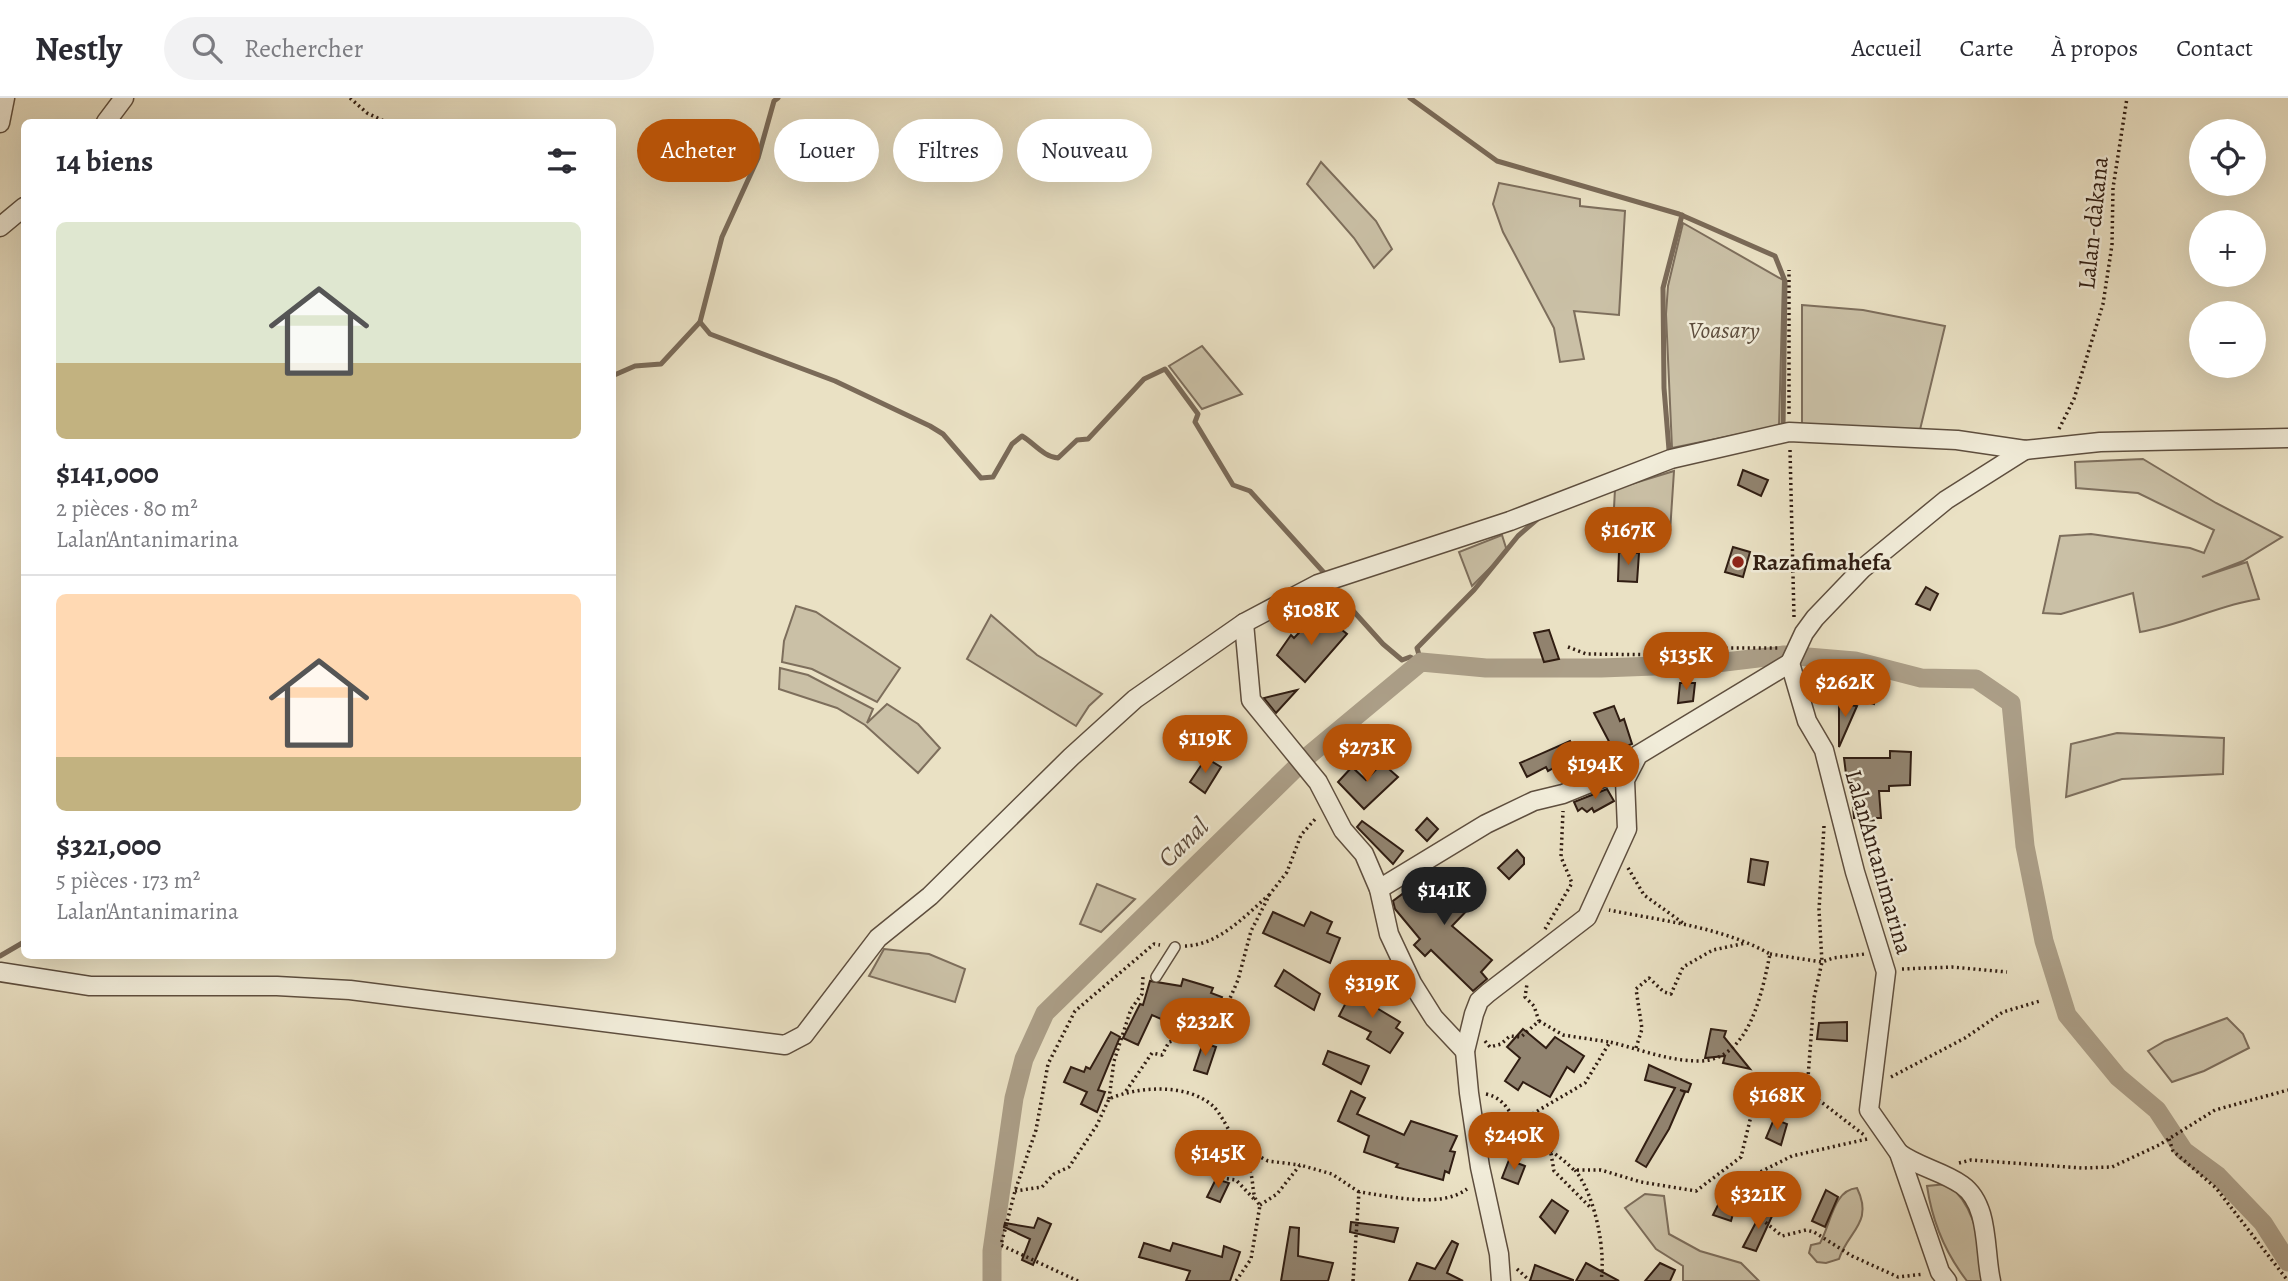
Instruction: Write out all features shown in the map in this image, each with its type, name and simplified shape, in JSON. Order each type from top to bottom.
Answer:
[{"type":"street","points":[[0,122],[5,98]]},
{"type":"street","points":[[108,119],[124,98]]},
{"type":"street","points":[[0,227],[21,210]]},
{"type":"street","points":[[0,972],[90,986],[350,990],[785,1045],[804,1035],[878,939],[930,896],[1135,699],[1244,623],[1318,584],[1510,521],[1671,459],[1789,432],[1956,440],[2025,450],[2100,442],[2288,438]]},
{"type":"street","points":[[1379,889],[1486,824],[1534,801],[1563,794],[1605,777],[1793,654],[1815,618],[1862,569],[1946,499],[2025,450]]},
{"type":"street","points":[[1244,623],[1251,701],[1318,782],[1343,830],[1364,854],[1379,889],[1389,934],[1412,983],[1434,1018],[1465,1051]]},
{"type":"street","name":"Lalan'Antanimarina","points":[[1793,654],[1807,721],[1824,750],[1854,872],[1886,972],[1869,1110],[1899,1153],[1944,1276]]},
{"type":"street","points":[[1501,1281],[1499,1254],[1480,1167],[1469,1093],[1465,1051],[1474,1014],[1479,1001],[1488,993],[1587,917],[1627,829],[1625,780],[1638,755]]},
{"type":"street","points":[[1899,1153],[1913,1163],[1963,1185],[1974,1198],[1986,1236],[1991,1281]]},
{"type":"lane","points":[[1156,977],[1175,947]]},
{"type":"path","points":[[349,98],[367,113],[380,119]]},
{"type":"path","name":"Lalan-dàkana","points":[[2055,436],[2074,399],[2103,304],[2112,245],[2113,188],[2127,98]]},
{"type":"path","points":[[1568,647],[1586,654],[1674,655],[1730,648],[1793,654],[1789,270]]},
{"type":"path","points":[[1553,943],[1544,926],[1572,883],[1561,857],[1563,794]]},
{"type":"path","points":[[1126,1091],[1152,1053],[1162,1055],[1170,1042],[1217,1028],[1238,980],[1251,931],[1269,894],[1287,872],[1301,835],[1330,803]]},
{"type":"path","points":[[1807,1091],[1814,998],[1822,962],[1819,910],[1824,821]]},
{"type":"path","points":[[1623,860],[1644,895],[1685,925]]},
{"type":"path","points":[[1587,917],[1608,910],[1685,925],[1749,942],[1770,954],[1822,962],[1880,952]]},
{"type":"path","points":[[1636,1048],[1642,1029],[1636,989],[1642,982],[1649,978],[1664,992],[1671,994],[1683,967],[1713,950],[1749,942]]},
{"type":"path","points":[[1527,980],[1525,997],[1534,1006],[1539,1021],[1563,1035],[1610,1042],[1652,1054],[1701,1061],[1729,1052],[1749,1024],[1763,989],[1770,954]]},
{"type":"path","points":[[1886,972],[1952,967],[2007,972]]},
{"type":"path","points":[[1015,1191],[1042,1187],[1054,1174],[1069,1167],[1097,1125],[1109,1099],[1122,1035],[1131,1009],[1142,994],[1141,977],[1156,977]]},
{"type":"path","points":[[1872,1090],[1901,1069],[1965,1038],[2003,1012],[2040,1001]]},
{"type":"path","points":[[1474,1014],[1478,1035],[1490,1047],[1501,1044],[1510,1035],[1521,1037],[1539,1021]]},
{"type":"path","points":[[1063,1040],[1048,1064],[1036,1130],[1015,1191],[1001,1245],[1078,1281]]},
{"type":"path","points":[[1472,1112],[1488,1121],[1522,1120],[1585,1083],[1610,1042]]},
{"type":"path","points":[[1951,1179],[1953,1168],[1960,1162],[1971,1160],[2082,1168],[2112,1167],[2169,1139],[2215,1110],[2288,1090]]},
{"type":"path","points":[[1109,1099],[1126,1091],[1184,1091],[1200,1098],[1215,1109],[1250,1171],[1256,1201]]},
{"type":"path","points":[[1807,1091],[1868,1139],[1899,1153]]},
{"type":"path","points":[[1574,1170],[1601,1170],[1641,1182],[1696,1191],[1741,1157],[1752,1108],[1807,1091]]},
{"type":"path","points":[[1469,1093],[1493,1096],[1507,1105],[1524,1131],[1550,1147],[1574,1170],[1596,1215],[1604,1268],[1601,1281]]},
{"type":"path","points":[[1868,1139],[1792,1156],[1746,1179],[1765,1222],[1782,1236],[1805,1230],[1814,1232],[1852,1256],[1898,1277],[1944,1276]]},
{"type":"path","points":[[2169,1139],[2173,1151],[2216,1188],[2288,1281]]},
{"type":"path","points":[[1234,1143],[1268,1161],[1300,1165],[1332,1174],[1359,1192],[1406,1198],[1447,1198],[1466,1191],[1480,1167]]},
{"type":"path","points":[[1550,1147],[1554,1171],[1587,1200],[1596,1215]]},
{"type":"path","points":[[1236,1281],[1251,1259],[1260,1205],[1277,1194],[1300,1165]]},
{"type":"path","points":[[1216,1177],[1236,1180],[1260,1205]]},
{"type":"path","points":[[1353,1281],[1359,1192]]},
{"type":"green space","points":[[1321,162],[1376,221],[1392,249],[1374,268],[1354,238],[1307,184]]},
{"type":"green space","points":[[1499,183],[1580,199],[1580,206],[1625,211],[1619,315],[1574,311],[1584,359],[1560,362],[1554,328],[1503,232],[1493,204]]},
{"type":"green space","name":"Voasary","points":[[1683,223],[1783,280],[1779,426],[1672,448],[1666,314],[1668,286]]},
{"type":"green space","name":"Voasary","points":[[1802,305],[1863,310],[1945,326],[1918,438],[1802,432]]},
{"type":"green space","points":[[1202,346],[1242,394],[1202,409],[1169,366]]},
{"type":"green space","points":[[2143,459],[2216,503],[2282,537],[2243,561],[2202,577],[2247,562],[2259,599],[2140,632],[2133,593],[2061,614],[2043,613],[2060,536],[2091,534],[2190,548],[2204,553],[2214,530],[2138,493],[2076,488],[2075,462]]},
{"type":"green space","points":[[1674,471],[1670,532],[1638,533],[1635,509],[1614,508],[1615,489]]},
{"type":"green space","points":[[1502,535],[1507,551],[1472,586],[1459,552]]},
{"type":"green space","points":[[796,606],[816,612],[900,668],[877,702],[812,669],[782,662],[784,641]]},
{"type":"green space","points":[[991,615],[1037,655],[1102,694],[1089,706],[1076,726],[967,659]]},
{"type":"green space","points":[[780,668],[808,675],[873,709],[867,723],[887,704],[918,724],[940,748],[918,773],[865,725],[837,708],[779,689]]},
{"type":"green space","points":[[2117,733],[2224,738],[2223,774],[2122,779],[2066,797],[2071,744]]},
{"type":"green space","points":[[1097,884],[1135,899],[1101,932],[1080,924]]},
{"type":"green space","points":[[884,949],[929,954],[965,969],[955,1002],[869,976]]},
{"type":"green space","points":[[2227,1018],[2243,1034],[2249,1048],[2204,1071],[2172,1082],[2148,1051],[2165,1041]]},
{"type":"green space","points":[[1947,1184],[1965,1203],[1971,1215],[1986,1281],[1967,1281],[1941,1236],[1927,1186]]},
{"type":"green space","points":[[1857,1188],[1863,1210],[1858,1226],[1839,1259],[1826,1263],[1817,1262],[1809,1253],[1811,1245],[1820,1243],[1838,1201],[1849,1190]]},
{"type":"green space","points":[[1645,1194],[1664,1196],[1669,1234],[1700,1251],[1741,1263],[1759,1281],[1683,1281],[1683,1266],[1656,1249],[1625,1208]]},
{"type":"building","points":[[1743,470],[1768,480],[1761,496],[1738,485]]},
{"type":"building","name":"Razafimahefa","points":[[1733,547],[1750,552],[1743,577],[1725,572]]},
{"type":"building","points":[[1619,552],[1639,553],[1637,582],[1618,581]]},
{"type":"building","points":[[1926,587],[1938,594],[1930,610],[1916,604]]},
{"type":"building","points":[[1316,615],[1333,630],[1337,626],[1347,634],[1305,682],[1277,655],[1291,635],[1294,638]]},
{"type":"building","points":[[1549,630],[1559,659],[1544,662],[1534,633]]},
{"type":"building","points":[[1866,679],[1878,682],[1874,704],[1859,700]]},
{"type":"building","points":[[1680,683],[1695,683],[1693,701],[1678,703]]},
{"type":"building","points":[[1297,690],[1276,713],[1264,698]]},
{"type":"building","points":[[1839,704],[1857,706],[1839,747]]},
{"type":"building","points":[[1614,706],[1620,721],[1624,719],[1632,744],[1614,751],[1594,713]]},
{"type":"building","points":[[1570,741],[1575,750],[1565,756],[1566,759],[1595,747],[1601,760],[1593,764],[1595,769],[1564,781],[1557,766],[1548,771],[1546,767],[1527,777],[1520,763]]},
{"type":"building","points":[[1890,751],[1911,752],[1910,785],[1889,786],[1889,791],[1879,791],[1881,818],[1854,818],[1850,773],[1846,774],[1844,758],[1890,758]]},
{"type":"building","points":[[1206,758],[1221,767],[1205,793],[1190,782]]},
{"type":"building","points":[[1382,763],[1398,777],[1364,809],[1338,782],[1352,767],[1366,780]]},
{"type":"building","points":[[1607,789],[1614,801],[1594,812],[1592,808],[1587,812],[1582,808],[1578,811],[1574,802]]},
{"type":"building","points":[[1427,818],[1438,829],[1427,841],[1416,830]]},
{"type":"building","points":[[1362,821],[1403,851],[1393,864],[1357,827]]},
{"type":"building","points":[[1517,850],[1524,858],[1524,864],[1509,879],[1498,868]]},
{"type":"building","points":[[1751,859],[1768,862],[1764,885],[1748,882]]},
{"type":"building","points":[[1447,873],[1476,901],[1452,926],[1492,960],[1481,972],[1487,979],[1473,991],[1431,950],[1425,956],[1414,945],[1420,939],[1395,909],[1393,901],[1417,883],[1422,890]]},
{"type":"building","points":[[1273,912],[1304,926],[1311,912],[1332,922],[1327,933],[1340,938],[1330,963],[1263,933]]},
{"type":"building","points":[[1284,970],[1320,994],[1314,1010],[1275,986]]},
{"type":"building","points":[[1183,979],[1213,988],[1211,993],[1222,997],[1215,1015],[1199,1008],[1195,1021],[1184,1016],[1177,1026],[1152,1015],[1138,1045],[1123,1038],[1140,1004],[1143,1005],[1150,981],[1181,986]]},
{"type":"building","points":[[1353,989],[1378,1002],[1375,1007],[1400,1022],[1396,1028],[1403,1033],[1390,1053],[1367,1039],[1371,1032],[1339,1016]]},
{"type":"building","points":[[1847,1022],[1847,1041],[1817,1039],[1819,1023]]},
{"type":"building","points":[[1523,1029],[1546,1048],[1555,1037],[1584,1056],[1574,1072],[1567,1067],[1550,1097],[1523,1082],[1518,1090],[1505,1081],[1520,1058],[1507,1047]]},
{"type":"building","points":[[1711,1029],[1726,1031],[1724,1037],[1750,1069],[1723,1063],[1725,1056],[1705,1058]]},
{"type":"building","points":[[1111,1032],[1120,1037],[1098,1090],[1105,1092],[1097,1112],[1081,1104],[1087,1092],[1064,1082],[1071,1067],[1084,1072],[1086,1067],[1090,1069]]},
{"type":"building","points":[[1203,1043],[1216,1047],[1207,1074],[1194,1070]]},
{"type":"building","points":[[1328,1051],[1369,1066],[1361,1084],[1323,1064]]},
{"type":"building","points":[[1649,1065],[1691,1084],[1688,1092],[1680,1090],[1685,1092],[1669,1129],[1646,1167],[1636,1161],[1675,1088],[1645,1080]]},
{"type":"building","points":[[1351,1091],[1365,1098],[1357,1114],[1404,1135],[1411,1121],[1457,1136],[1450,1151],[1455,1152],[1449,1173],[1445,1171],[1443,1180],[1396,1167],[1398,1164],[1364,1152],[1369,1136],[1338,1121]]},
{"type":"building","points":[[1774,1119],[1787,1124],[1781,1145],[1766,1138]]},
{"type":"building","points":[[1509,1160],[1525,1166],[1518,1184],[1502,1178]]},
{"type":"building","points":[[1216,1179],[1229,1183],[1220,1202],[1207,1197]]},
{"type":"building","points":[[1826,1190],[1838,1197],[1825,1227],[1812,1221]]},
{"type":"building","points":[[1722,1197],[1736,1203],[1731,1221],[1713,1215]]},
{"type":"building","points":[[1552,1200],[1568,1211],[1555,1233],[1540,1217]]},
{"type":"building","points":[[1763,1209],[1773,1214],[1756,1251],[1743,1247]]},
{"type":"building","points":[[1038,1218],[1051,1224],[1033,1265],[1022,1260],[1030,1239],[1004,1227],[1005,1223],[1034,1228]]},
{"type":"building","points":[[1351,1222],[1398,1228],[1394,1242],[1350,1232]]},
{"type":"building","points":[[1290,1227],[1299,1228],[1298,1256],[1333,1263],[1328,1281],[1281,1281]]},
{"type":"building","points":[[1452,1241],[1458,1244],[1447,1273],[1463,1281],[1409,1281],[1417,1263],[1435,1269]]},
{"type":"building","points":[[1144,1243],[1170,1251],[1173,1243],[1222,1257],[1224,1246],[1240,1252],[1230,1281],[1186,1281],[1190,1271],[1139,1257]]},
{"type":"building","points":[[1586,1263],[1619,1281],[1576,1281]]},
{"type":"building","points":[[1660,1263],[1675,1270],[1670,1281],[1645,1281]]},
{"type":"building","points":[[1535,1265],[1573,1280],[1573,1281],[1530,1281]]},
{"type":"waterway","points":[[616,374],[635,366],[661,364],[700,322],[722,237],[758,158],[774,101],[778,98]]},
{"type":"waterway","points":[[1410,98],[1497,161],[1679,214],[1775,256],[1785,281],[1783,429]]},
{"type":"waterway","points":[[1669,450],[1664,388],[1663,288],[1682,215]]},
{"type":"waterway","points":[[700,322],[710,334],[835,381],[930,426],[943,434],[981,478],[993,477],[1012,444],[1022,436],[1044,452],[1058,458],[1077,440],[1088,439],[1144,379],[1165,369],[1198,414],[1195,422],[1233,485],[1250,491],[1327,576]]},
{"type":"waterway","points":[[1421,662],[1417,648],[1474,590],[1518,536],[1541,516]]},
{"type":"waterway","points":[[1333,584],[1338,594],[1383,644],[1402,660],[1410,657],[1421,662]]},
{"type":"waterway","name":"Canal","points":[[992,1281],[992,1251],[1014,1098],[1024,1059],[1045,1013],[1308,756],[1421,662],[1486,668],[1601,668],[1708,664],[1784,655],[1855,661],[1921,678],[1976,679],[2011,703],[2025,846],[2044,941],[2067,1015],[2118,1077],[2157,1110],[2184,1151],[2218,1176],[2263,1223],[2288,1262]]},
{"type":"waterway","points":[[0,956],[21,944]]},
{"type":"place","name":"Razafimahefa","points":[[1738,562]]}]
